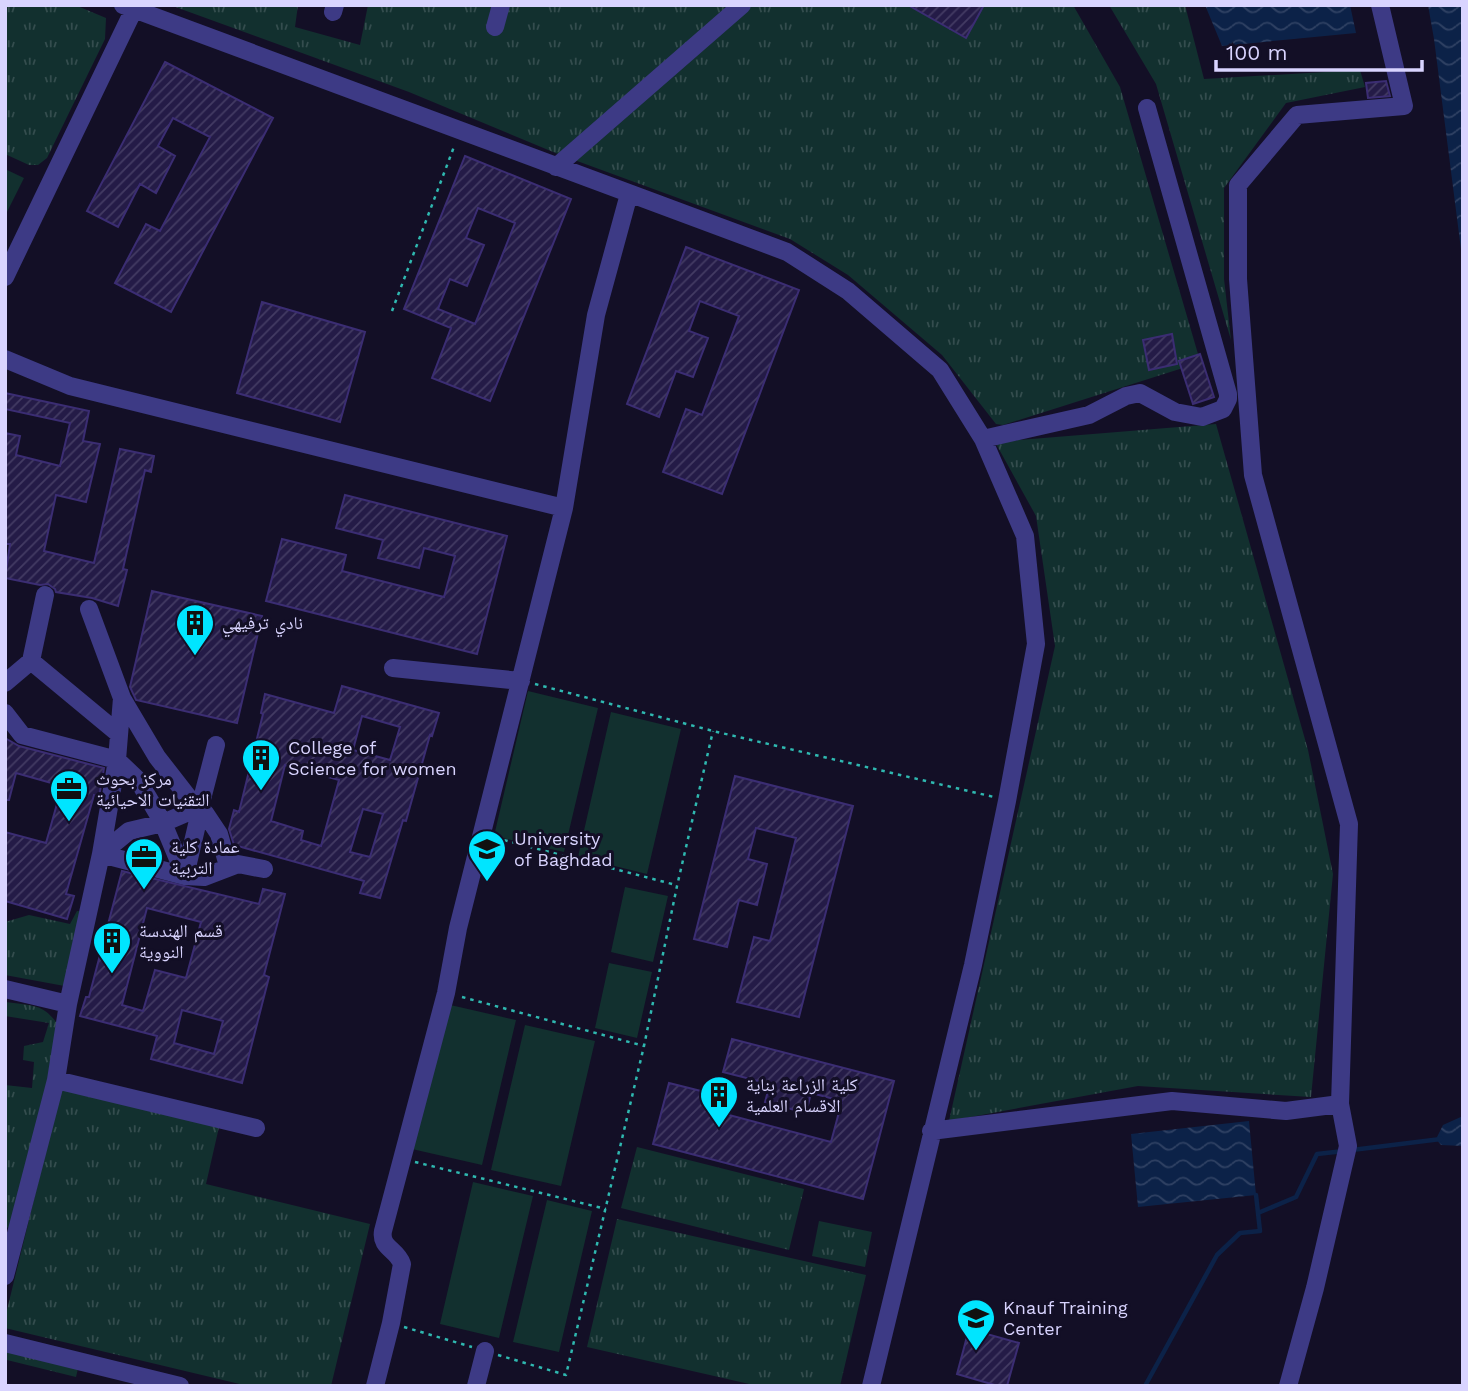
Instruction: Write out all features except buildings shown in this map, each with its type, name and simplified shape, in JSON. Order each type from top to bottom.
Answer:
[{"type":"street","points":[[495,27],[501,5]]},
{"type":"street","points":[[556,167],[742,5]]},
{"type":"street","points":[[1288,1386],[1315,1287],[1348,1146],[1340,1104],[1349,824],[1252,475],[1238,279],[1238,185],[1297,115],[1404,106],[1380,5]]},
{"type":"street","points":[[5,277],[131,7],[787,252],[848,291],[940,370],[983,439],[1026,536],[1036,644],[973,965],[871,1386]]},
{"type":"street","points":[[983,439],[1089,415],[1126,396],[1140,393],[1186,415],[1202,416],[1218,412],[1226,405],[1228,394],[1146,108]]},
{"type":"street","points":[[375,1386],[402,1264],[399,1255],[385,1246],[382,1240],[446,993],[458,928],[564,508],[596,315],[629,194]]},
{"type":"street","points":[[5,359],[70,386],[564,508]]},
{"type":"street","points":[[5,684],[31,661],[45,595]]},
{"type":"street","points":[[89,609],[122,698],[157,757],[219,834],[228,866]]},
{"type":"street","points":[[31,661],[119,734]]},
{"type":"street","points":[[393,668],[521,681]]},
{"type":"street","points":[[5,1276],[56,1080],[68,1004],[101,853],[117,760],[122,698]]},
{"type":"street","points":[[5,713],[22,735],[117,760],[138,780],[163,823],[184,876]]},
{"type":"street","points":[[184,876],[198,808],[216,745]]},
{"type":"street","points":[[146,794],[157,757]]},
{"type":"street","points":[[101,853],[129,831],[163,823],[198,808]]},
{"type":"street","points":[[101,853],[184,876],[204,877],[238,864],[264,869]]},
{"type":"street","points":[[5,989],[68,1004]]},
{"type":"street","points":[[56,1080],[256,1128]]},
{"type":"street","points":[[931,1131],[1172,1101],[1286,1111],[1340,1104]]},
{"type":"street","points":[[5,1343],[180,1386]]},
{"type":"street","points":[[476,1386],[485,1351]]},
{"type":"path","points":[[392,311],[461,129]]},
{"type":"path","points":[[521,681],[713,731],[1007,801]]},
{"type":"path","points":[[566,1375],[607,1209],[713,731]]},
{"type":"path","points":[[483,834],[677,886]]},
{"type":"path","points":[[446,993],[644,1046]]},
{"type":"path","points":[[402,1158],[607,1209]]},
{"type":"green space","points":[[5,5],[75,5],[106,18],[105,39],[47,158],[38,165],[29,165],[5,154]]},
{"type":"green space","points":[[170,5],[298,5],[295,27],[360,45],[368,5],[1073,5],[1120,87],[1198,354],[1194,362],[1186,367],[1003,425],[996,424],[942,355],[848,275],[790,239],[558,154],[409,92]]},
{"type":"green space","points":[[1109,5],[1185,5],[1204,79],[1360,70],[1365,87],[1286,103],[1224,188],[1224,279],[1231,340],[1156,84]]},
{"type":"green space","points":[[5,169],[24,178],[5,216]]},
{"type":"green space","points":[[1216,424],[1308,750],[1333,874],[1311,1097],[1138,1086],[949,1121],[1055,646],[1036,516],[995,442]]},
{"type":"green space","points":[[528,691],[598,708],[564,852],[494,836]]},
{"type":"green space","points":[[611,712],[681,729],[647,874],[578,857]]},
{"type":"green space","points":[[625,887],[668,896],[653,962],[611,952]]},
{"type":"green space","points":[[77,911],[86,912],[70,987],[5,975],[5,922],[29,915],[70,924]]},
{"type":"green space","points":[[609,963],[652,972],[637,1038],[595,1028]]},
{"type":"green space","points":[[5,1002],[40,1008],[52,1017],[64,1034],[11,1228],[5,1227],[5,1085],[32,1088],[34,1062],[23,1060],[24,1046],[43,1042],[49,1023],[5,1016]]},
{"type":"green space","points":[[446,1004],[516,1020],[482,1165],[412,1149]]},
{"type":"green space","points":[[525,1025],[595,1041],[561,1186],[491,1170]]},
{"type":"green space","points":[[61,1089],[219,1127],[206,1184],[370,1224],[331,1386],[248,1386],[5,1328],[5,1318]]},
{"type":"green space","points":[[637,1147],[804,1189],[789,1250],[621,1208]]},
{"type":"green space","points":[[473,1182],[533,1196],[499,1338],[440,1324]]},
{"type":"green space","points":[[547,1200],[592,1211],[559,1352],[513,1342]]},
{"type":"green space","points":[[617,1219],[866,1275],[840,1386],[758,1386],[587,1347]]},
{"type":"green space","points":[[819,1221],[872,1232],[865,1267],[812,1256]]},
{"type":"green space","points":[[5,1347],[79,1364],[76,1377],[7,1360],[5,1364]]},
{"type":"water","points":[[1205,5],[1350,5],[1356,33],[1222,46]]},
{"type":"water","points":[[1428,5],[1463,5],[1463,265],[1434,39]]},
{"type":"water","points":[[1463,1116],[1463,1146],[1441,1145],[1436,1139],[1443,1125]]},
{"type":"water","points":[[1249,1121],[1256,1195],[1138,1207],[1131,1134]]},
{"type":"waterway","points":[[1352,1150],[1441,1139]]},
{"type":"waterway","points":[[1258,1213],[1296,1197],[1317,1154],[1344,1151]]},
{"type":"waterway","points":[[1145,1386],[1217,1255],[1240,1233],[1260,1231],[1256,1195]]},
{"type":"place","name":"نادي ترفيهي","points":[[195,657]]},
{"type":"place","name":"College of Science for women","points":[[261,792]]},
{"type":"place","name":"مركز بحوث التقنيات الاحيائية","points":[[69,823]]},
{"type":"place","name":"University of Baghdad","points":[[487,883]]},
{"type":"place","name":"عمادة كلية التربية","points":[[144,891]]},
{"type":"place","name":"قسم الهندسة النووية","points":[[112,975]]},
{"type":"place","name":"كلية الزراعة بناية الاقسام العلمية","points":[[719,1129]]},
{"type":"place","name":"Knauf Training Center","points":[[976,1352]]}]
